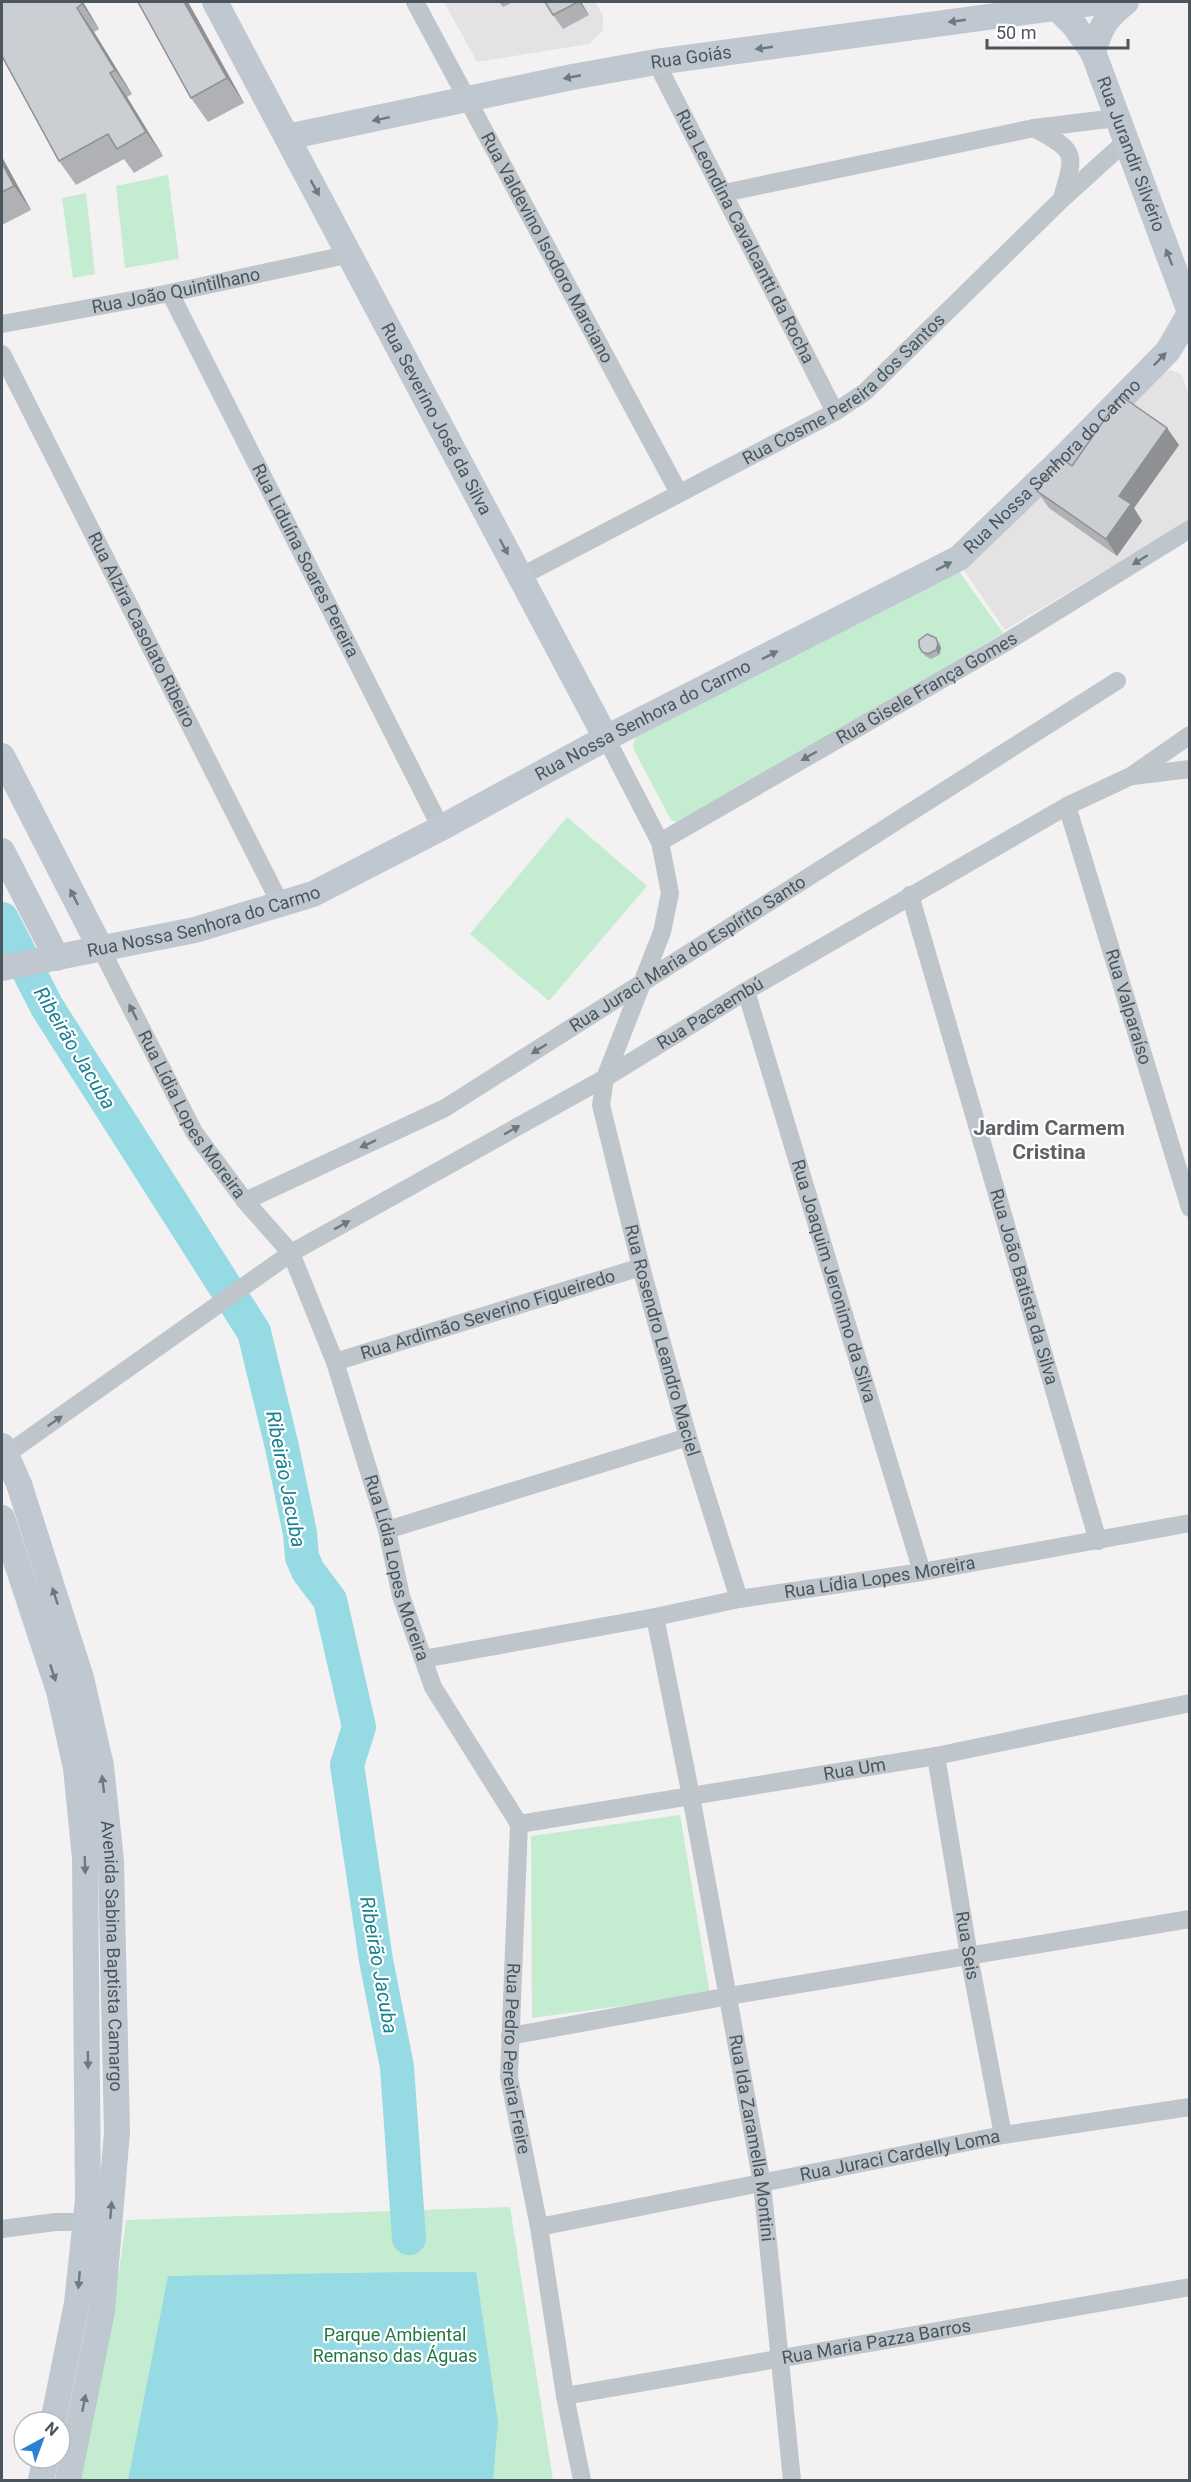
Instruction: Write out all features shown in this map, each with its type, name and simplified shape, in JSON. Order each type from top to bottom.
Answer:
[{"type":"main road","name":"Rua Severino José da Silva","points":[[215,2],[351,254],[606,738]]},
{"type":"main road","name":"Rua Goiás","points":[[287,137],[572,77],[656,62],[1057,5],[1099,2]]},
{"type":"main road","points":[[1093,52],[1101,26],[1108,16],[1126,2]]},
{"type":"main road","name":"Rua Jurandir Silvério","points":[[1057,5],[1093,52],[1190,312]]},
{"type":"main road","name":"Rua Nossa Senhora do Carmo","points":[[2,968],[195,930],[313,894],[441,828],[606,738],[959,558],[1065,456],[1168,351],[1190,312]]},
{"type":"main road","points":[[571,757],[584,730],[587,702]]},
{"type":"main road","points":[[2,756],[101,949]]},
{"type":"main road","points":[[2,851],[49,960]]},
{"type":"main road","name":"Avenida Sabina Baptista Camargo","points":[[3,1452],[20,1484],[89,1710],[101,1766],[111,1861],[117,2132],[102,2311],[68,2481]]},
{"type":"main road","name":"Avenida Sabina Baptista Camargo","points":[[2,1518],[59,1691],[74,1759],[82,1813],[86,1880],[88,2199],[77,2303],[55,2410]]},
{"type":"street","name":"Rua Valdevino Isodoro Marciano","points":[[415,2],[679,493]]},
{"type":"street","name":"Rua Leondina Cavalcantti da Rocha","points":[[656,62],[835,412]]},
{"type":"street","points":[[724,193],[1034,128],[1121,130]]},
{"type":"street","points":[[1034,128],[1068,150],[1072,159],[1061,200]]},
{"type":"street","name":"Rua Cosme Pereira dos Santos","points":[[520,577],[835,412],[865,392],[1061,200],[1121,130]]},
{"type":"street","name":"Rua João Quintilhano","points":[[2,324],[351,254]]},
{"type":"street","name":"Rua Liduína Soares Pereira","points":[[170,292],[441,828]]},
{"type":"street","name":"Rua Alzira Casolato Ribeiro","points":[[2,354],[281,905]]},
{"type":"street","name":"Rua Gisele França Gomes","points":[[660,842],[1005,643],[1190,529]]},
{"type":"street","name":"Rua Juraci Maria do Espírito Santo","points":[[245,1201],[445,1108],[1117,681]]},
{"type":"street","name":"Rua Pacaembú","points":[[3,1452],[217,1307],[291,1253],[605,1078],[746,991],[1067,806],[1131,776],[1190,735]]},
{"type":"street","name":"Rua Severino José da Silva","points":[[605,1078],[662,932],[670,893],[660,842],[606,738]]},
{"type":"street","name":"Rua Pacaembú","points":[[1131,776],[1190,769]]},
{"type":"street","name":"Rua Valparaíso","points":[[1067,806],[1190,1208]]},
{"type":"street","name":"Rua João Batista da Silva","points":[[910,896],[1098,1541]]},
{"type":"street","name":"Rua Lídia Lopes Moreira","points":[[101,949],[194,1132],[245,1201],[291,1253],[334,1362],[387,1530],[401,1596],[423,1659],[655,1617],[739,1599],[922,1572],[1098,1541],[1190,1522]]},
{"type":"street","name":"Rua Joaquim Jeronimo da Silva","points":[[746,991],[922,1572]]},
{"type":"street","name":"Rua Rosendro Leandro Maciel","points":[[605,1078],[600,1105],[641,1267],[688,1437],[739,1599]]},
{"type":"street","name":"Rua Ardimão Severino Figueiredo","points":[[334,1362],[641,1267]]},
{"type":"street","points":[[387,1530],[688,1437]]},
{"type":"street","name":"Rua Ida Zaramella Montini","points":[[655,1617],[692,1796],[762,2183],[792,2481]]},
{"type":"street","points":[[423,1659],[433,1687],[519,1824]]},
{"type":"street","name":"Rua Um","points":[[519,1824],[936,1756],[1190,1703]]},
{"type":"street","name":"Rua Seis","points":[[936,1756],[969,1956],[1003,2135]]},
{"type":"street","name":"Rua Pedro Pereira Freire","points":[[519,1824],[509,2077],[539,2227],[565,2396],[582,2481]]},
{"type":"street","points":[[510,2036],[729,1996],[1190,1919]]},
{"type":"street","name":"Rua Juraci Cardelly Loma","points":[[539,2227],[1003,2135],[1190,2107]]},
{"type":"street","points":[[2,2229],[55,2222],[84,2222]]},
{"type":"street","name":"Rua Maria Pazza Barros","points":[[565,2396],[1190,2287]]},
{"type":"shaded area","points":[[444,2],[595,2],[603,15],[603,30],[589,44],[477,62]]},
{"type":"shaded area","points":[[1171,370],[1182,375],[1190,398],[1189,520],[1005,630],[961,566],[1161,372]]},
{"type":"green space","points":[[168,175],[179,259],[125,268],[116,186]]},
{"type":"green space","points":[[86,193],[95,274],[73,278],[62,198]]},
{"type":"green space","points":[[956,567],[1003,633],[681,823],[671,820],[634,750],[633,744],[638,734]]},
{"type":"green space","points":[[567,817],[647,886],[549,1001],[470,934]]},
{"type":"green space","points":[[680,1815],[710,1994],[532,2018],[531,1836]]},
{"type":"green space","name":"Parque Ambiental Remanso das Águas","points":[[510,2207],[553,2480],[78,2480],[112,2322],[126,2220]]},
{"type":"water","name":"Parque Ambiental Remanso das Águas","points":[[476,2272],[498,2422],[493,2480],[128,2480],[168,2276]]},
{"type":"building","points":[[2,2],[81,2],[82,4],[77,8],[115,70],[110,73],[146,132],[117,149],[108,134],[59,161],[2,56]]},
{"type":"building","points":[[138,2],[184,2],[227,78],[191,98]]},
{"type":"building","points":[[545,2],[578,2],[553,15]]},
{"type":"building","points":[[2,163],[14,186],[2,192]]},
{"type":"building","points":[[1121,396],[1167,428],[1119,496],[1131,504],[1106,539],[1037,491],[1061,458],[1072,466]]},
{"type":"building","points":[[927,634],[936,638],[938,644],[936,650],[928,654],[922,652],[919,646],[919,640]]},
{"type":"waterway","name":"Ribeirão Jacuba","points":[[2,919],[47,1007],[254,1332],[282,1447],[300,1533],[302,1557],[308,1571],[330,1600],[359,1727],[347,1765],[376,1960],[397,2067],[409,2238]]},
{"type":"district","name":"Jardim Carmem Cristina","points":[[1049,1140]]}]
